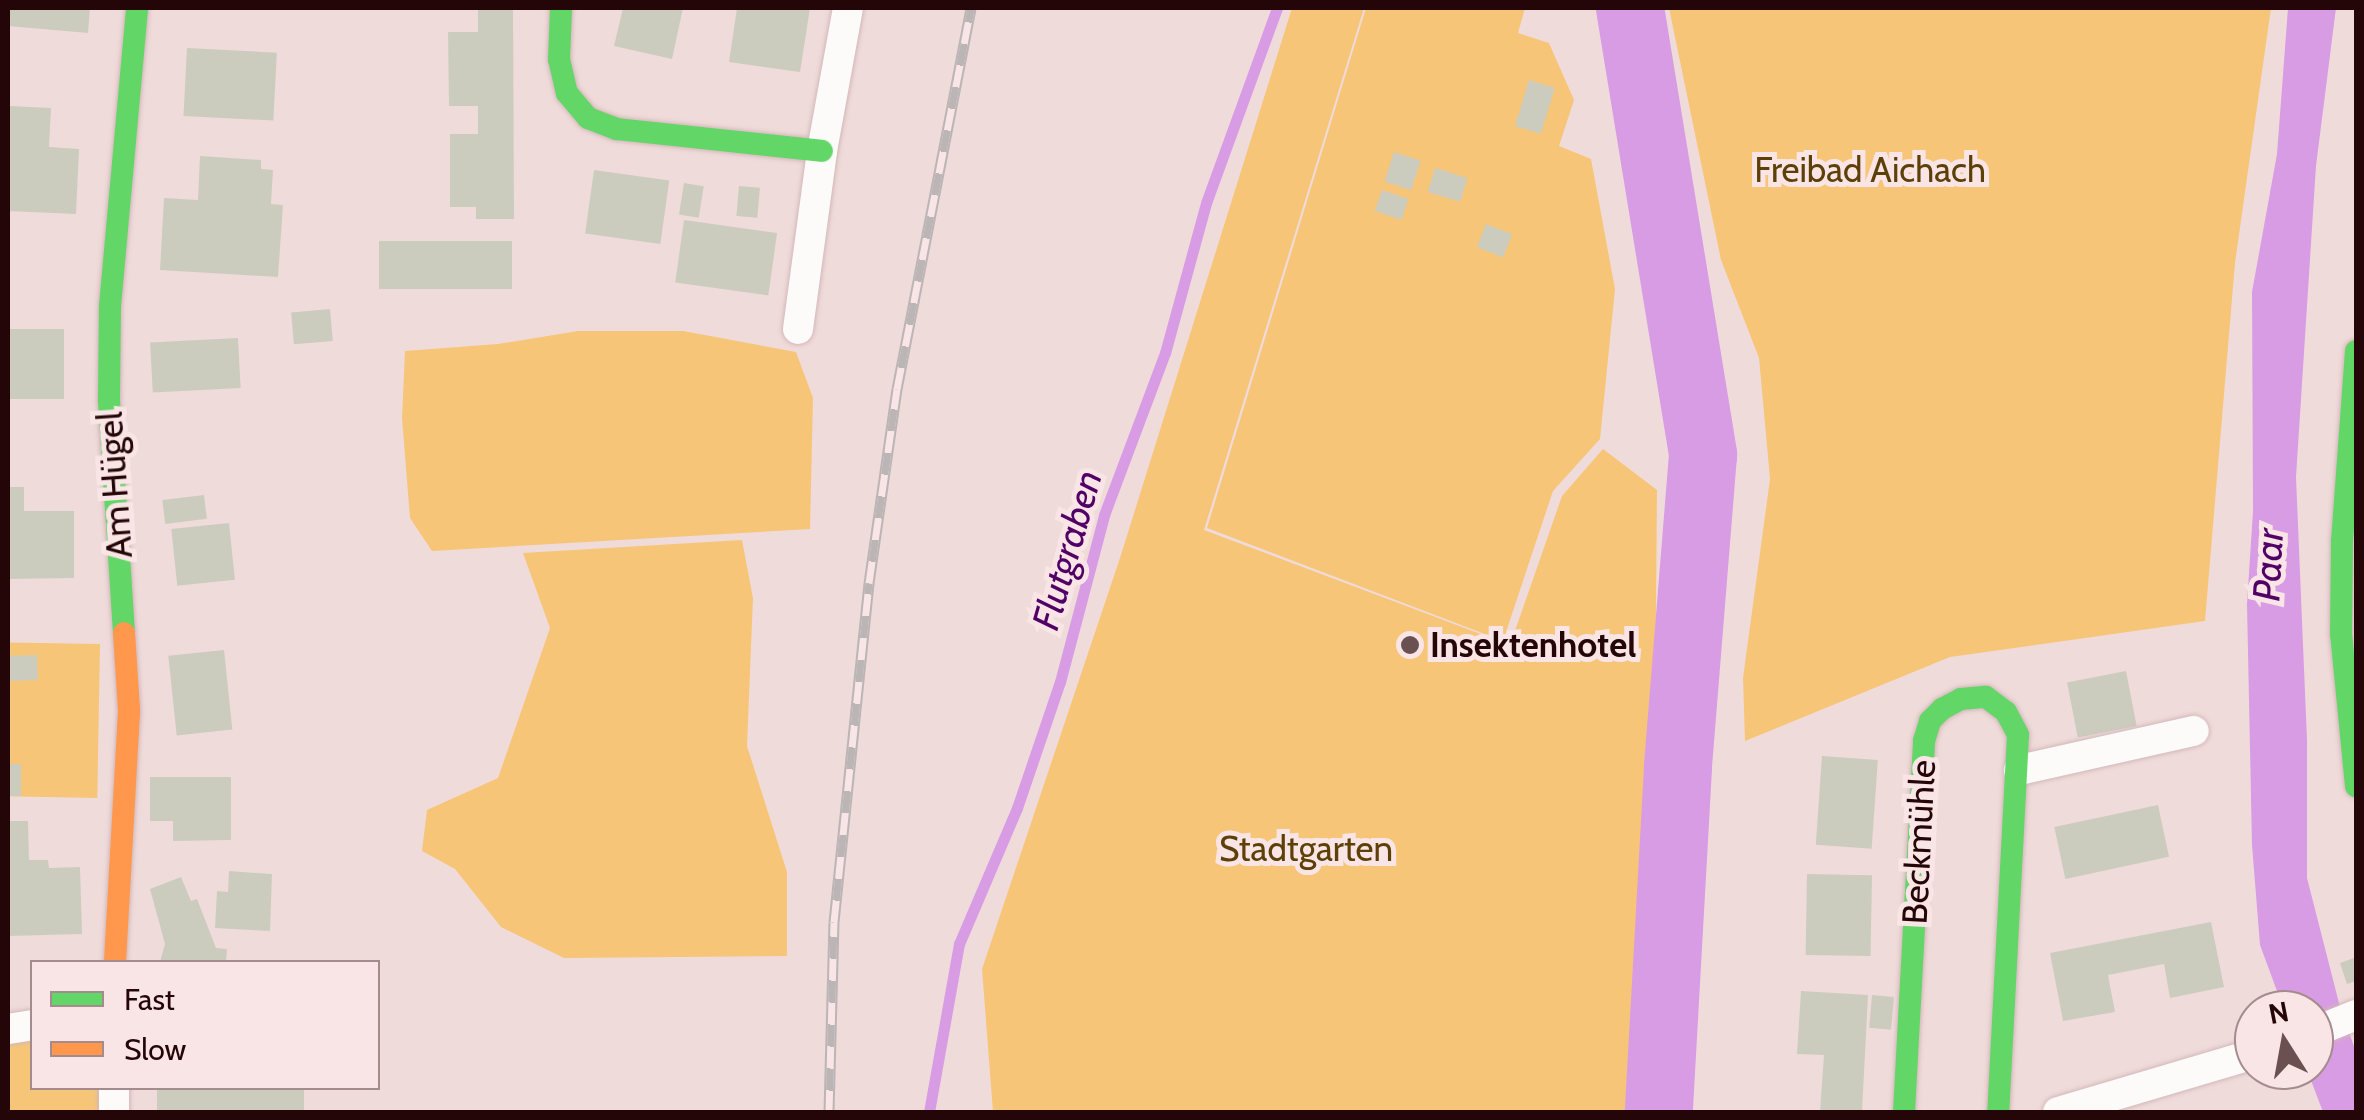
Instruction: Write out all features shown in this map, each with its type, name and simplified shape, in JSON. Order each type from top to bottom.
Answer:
[{"type":"street","name":"Am Hügel","points":[[115,960],[129,710],[110,398],[110,306],[137,8]]},
{"type":"street","points":[[561,8],[559,60],[568,92],[588,118],[616,129],[822,151]]},
{"type":"street","points":[[798,329],[822,151],[848,8]]},
{"type":"street","points":[[2356,350],[2342,542],[2341,615],[2346,710],[2356,786]]},
{"type":"street","name":"Beckmühle","points":[[1904,1112],[1924,741],[1930,721],[1961,699],[1986,697],[2006,712],[2018,735],[1998,1112]]},
{"type":"street","points":[[2019,770],[2194,731]]},
{"type":"street","points":[[2058,1112],[2234,1060]]},
{"type":"green space","name":"Stadtgarten","points":[[1292,8],[1364,8],[1204,530],[1510,645],[1562,496],[1603,449],[1657,490],[1654,839],[1631,1112],[993,1112],[982,969],[1120,558]]},
{"type":"green space","points":[[1366,8],[1525,8],[1518,33],[1549,43],[1574,100],[1559,146],[1591,159],[1615,289],[1600,439],[1553,491],[1503,641],[1207,528]]},
{"type":"green space","name":"Freibad Aichach","points":[[1669,8],[2271,8],[2235,263],[2205,621],[1950,657],[1745,741],[1743,678],[1770,479],[1759,358],[1721,260]]},
{"type":"green space","points":[[578,331],[683,331],[796,352],[813,398],[810,529],[432,551],[410,518],[402,418],[405,351],[498,344]]},
{"type":"green space","points":[[742,540],[753,598],[747,746],[787,872],[787,956],[564,958],[501,927],[455,869],[422,851],[427,810],[498,778],[550,628],[523,553]]},
{"type":"green space","points":[[8,642],[100,644],[97,798],[8,796]]},
{"type":"green space","points":[[30,1035],[30,1090],[102,1090],[103,1112],[8,1112],[8,1039]]},
{"type":"water","points":[[2288,8],[2336,8],[2316,166],[2296,477],[2307,740],[2307,878],[2340,1007],[2356,1052],[2356,1112],[2323,1112],[2315,1090],[2334,1090],[2334,990],[2277,990],[2260,945],[2252,845],[2247,604],[2253,511],[2252,292],[2277,154]]},
{"type":"building","points":[[8,8],[90,8],[88,33],[8,26]]},
{"type":"building","points":[[478,8],[513,8],[514,219],[476,219],[476,207],[450,207],[450,134],[478,134],[478,106],[449,106],[448,32],[478,32]]},
{"type":"building","points":[[623,8],[683,8],[672,59],[614,46]]},
{"type":"building","points":[[737,8],[810,8],[800,72],[729,62]]},
{"type":"building","points":[[187,48],[277,53],[273,121],[183,116]]},
{"type":"building","points":[[1529,80],[1555,88],[1541,134],[1515,126]]},
{"type":"building","points":[[9,106],[51,108],[49,147],[79,149],[76,214],[8,211]]},
{"type":"building","points":[[1394,152],[1421,161],[1411,190],[1384,181]]},
{"type":"building","points":[[200,156],[261,160],[261,169],[273,170],[271,204],[283,205],[278,277],[160,270],[164,198],[198,200]]},
{"type":"building","points":[[1435,168],[1468,178],[1460,202],[1428,192]]},
{"type":"building","points":[[594,170],[669,181],[660,244],[585,233]]},
{"type":"building","points":[[684,183],[704,186],[699,218],[679,215]]},
{"type":"building","points":[[739,186],[760,188],[757,218],[736,216]]},
{"type":"building","points":[[1382,190],[1408,199],[1401,220],[1375,211]]},
{"type":"building","points":[[684,220],[777,233],[768,295],[675,282]]},
{"type":"building","points":[[1486,224],[1512,234],[1503,257],[1477,247]]},
{"type":"building","points":[[379,241],[512,241],[512,289],[379,289]]},
{"type":"building","points":[[330,309],[333,341],[294,344],[291,312]]},
{"type":"building","points":[[8,329],[64,329],[64,399],[8,399]]},
{"type":"building","points":[[238,338],[241,388],[153,393],[150,343]]},
{"type":"building","points":[[8,487],[24,487],[24,511],[74,511],[74,578],[8,579]]},
{"type":"building","points":[[204,495],[207,519],[165,524],[162,500]]},
{"type":"building","points":[[229,523],[235,580],[177,586],[171,529]]},
{"type":"building","points":[[224,650],[232,730],[177,735],[168,656]]},
{"type":"building","points":[[37,655],[38,680],[9,681],[8,656]]},
{"type":"building","points":[[2126,671],[2137,726],[2078,737],[2067,682]]},
{"type":"building","points":[[1822,756],[1878,760],[1872,849],[1816,845]]},
{"type":"building","points":[[8,764],[21,764],[21,796],[8,796]]},
{"type":"building","points":[[150,777],[231,777],[231,840],[173,841],[173,821],[150,821]]},
{"type":"building","points":[[2158,805],[2169,857],[2065,879],[2054,827]]},
{"type":"building","points":[[8,821],[28,821],[29,860],[48,860],[49,868],[80,867],[82,934],[8,936]]},
{"type":"building","points":[[229,871],[272,874],[270,931],[215,928],[217,891],[228,892]]},
{"type":"building","points":[[1807,874],[1872,875],[1871,956],[1806,955]]},
{"type":"building","points":[[181,877],[191,901],[197,899],[216,948],[227,949],[226,960],[161,960],[165,944],[150,889]]},
{"type":"building","points":[[2211,922],[2224,987],[2170,998],[2164,964],[2108,975],[2115,1012],[2063,1021],[2050,953]]},
{"type":"building","points":[[2354,958],[2356,981],[2347,984],[2340,963]]},
{"type":"building","points":[[1801,991],[1868,995],[1862,1112],[1820,1112],[1824,1055],[1797,1054]]},
{"type":"building","points":[[1872,995],[1894,997],[1891,1030],[1869,1028]]},
{"type":"building","points":[[157,1090],[304,1090],[304,1112],[157,1112]]},
{"type":"waterway","name":"Flutgraben","points":[[929,1112],[959,944],[1017,808],[1060,682],[1104,515],[1165,353],[1206,203],[1277,8]]},
{"type":"waterway","name":"Paar","points":[[1630,8],[1703,455],[1678,768],[1659,1112]]},
{"type":"railway","points":[[829,1112],[834,922],[869,583],[897,389],[971,8]]},
{"type":"traffic: fast","points":[[124,633],[109,398],[110,306],[137,8]]},
{"type":"traffic: fast","points":[[561,8],[559,59],[567,93],[588,118],[617,129],[822,151]]},
{"type":"traffic: fast","points":[[2356,351],[2342,541],[2341,633],[2356,786]]},
{"type":"traffic: fast","points":[[1904,1112],[1924,741],[1930,721],[1942,709],[1961,699],[1986,697],[2006,712],[2018,735],[1998,1112]]},
{"type":"traffic: slow","points":[[115,960],[129,710],[124,633]]},
{"type":"place","name":"Insektenhotel","points":[[1410,645]]}]
